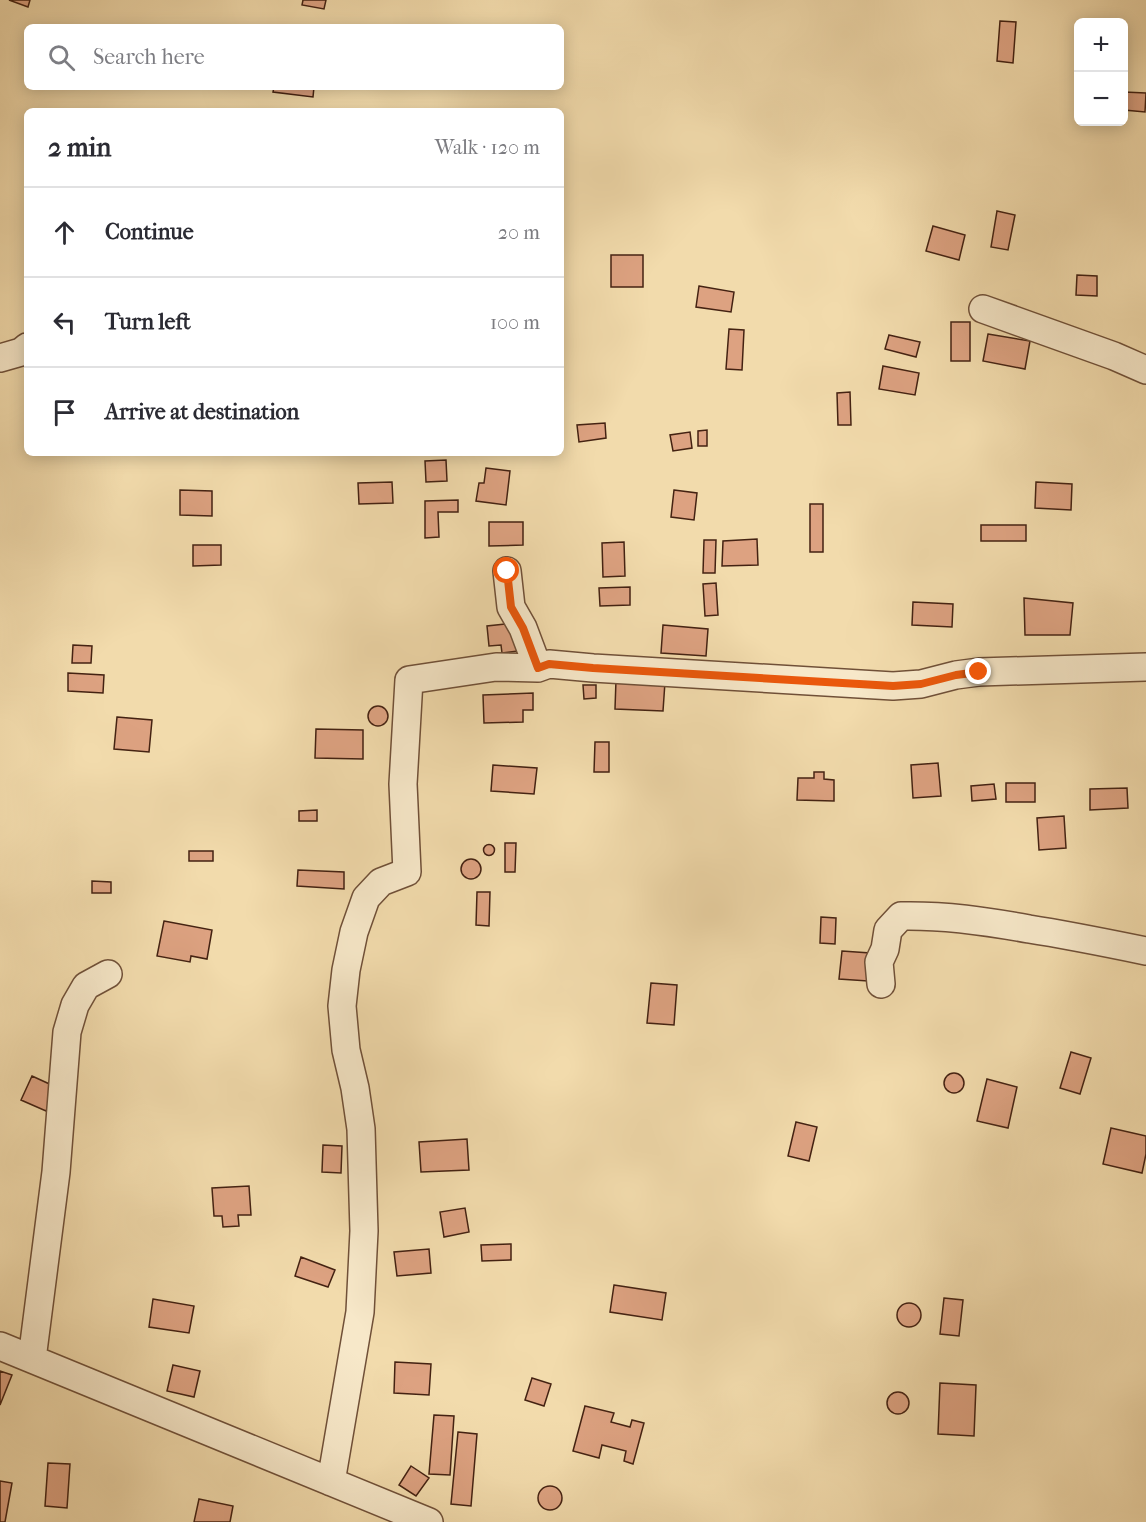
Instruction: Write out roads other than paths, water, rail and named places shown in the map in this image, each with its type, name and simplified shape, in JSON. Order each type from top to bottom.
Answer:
[{"type":"street","points":[[983,309],[1114,356],[1146,370]]},
{"type":"street","points":[[0,358],[24,350]]},
{"type":"street","points":[[507,571],[511,607],[523,628],[538,668]]},
{"type":"street","points":[[331,1482],[360,1312],[364,1231],[362,1129],[356,1088],[346,1050],[342,1006],[346,970],[354,932],[366,898],[381,882],[407,872],[404,784],[409,680],[496,667],[538,668],[549,664],[893,686],[921,684],[979,672],[1146,668]]},
{"type":"street","points":[[881,984],[879,962],[885,949],[888,930],[901,916],[964,917],[1146,951]]},
{"type":"street","points":[[32,1359],[56,1172],[67,1032],[75,1005],[86,986],[108,974]]},
{"type":"street","points":[[0,1346],[429,1522]]}]
